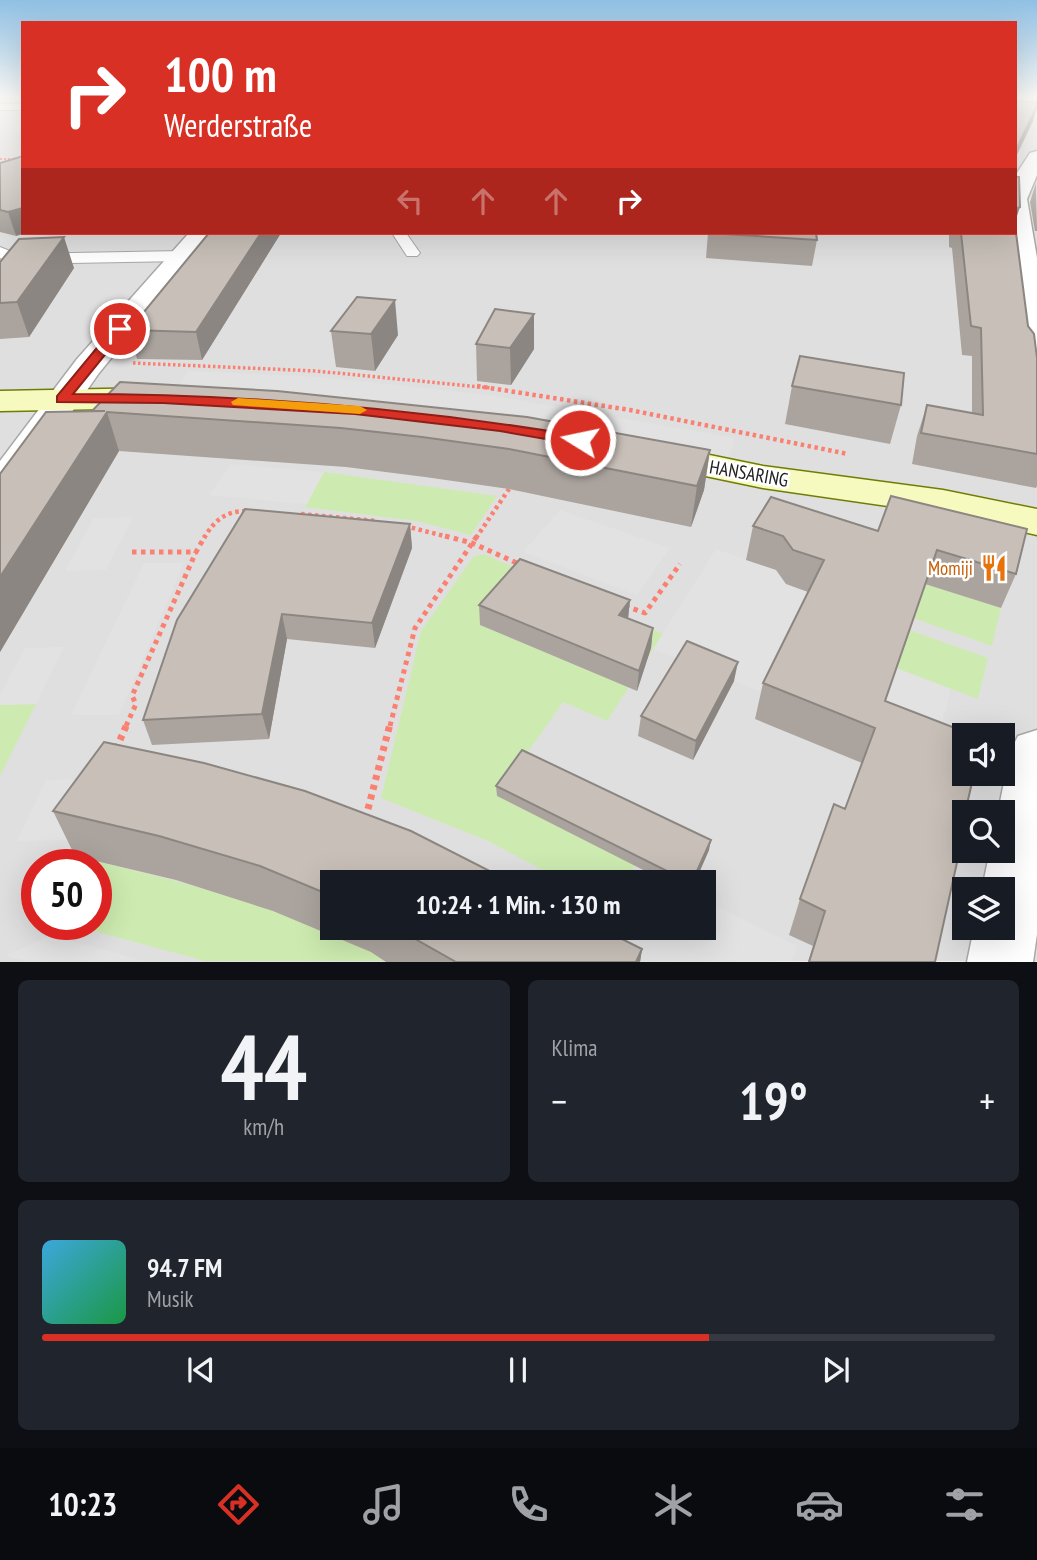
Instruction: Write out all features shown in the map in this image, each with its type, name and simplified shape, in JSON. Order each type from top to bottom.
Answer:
[{"type":"main road","points":[[0,401],[189,400]]},
{"type":"main road","name":"HANSARING","points":[[619,447],[763,477],[943,502],[1037,522]]},
{"type":"street","points":[[1017,195],[1034,165]]},
{"type":"street","points":[[1017,212],[1037,354]]},
{"type":"street","points":[[0,487],[88,366],[200,235]]},
{"type":"street","points":[[1000,961],[1037,752]]},
{"type":"lane","points":[[400,235],[412,253]]},
{"type":"lane","points":[[5,257],[183,256]]},
{"type":"path","points":[[0,159],[21,159]]},
{"type":"path","points":[[88,366],[130,363],[323,371],[496,388],[753,432],[861,457]]},
{"type":"path","points":[[368,809],[415,628],[509,489]]},
{"type":"path","points":[[113,755],[136,704],[132,696],[196,552],[219,515],[232,510],[259,512]]},
{"type":"path","points":[[298,514],[351,517],[388,523]]},
{"type":"path","points":[[400,525],[472,543],[528,569]]},
{"type":"path","points":[[132,552],[196,552]]},
{"type":"path","points":[[619,603],[645,613],[680,564]]},
{"type":"shaded area","points":[[0,142],[21,142],[21,235],[1017,235],[1017,142],[1037,142],[1037,189],[1029,200],[1037,230],[1037,961],[0,962]]},
{"type":"shaded area","points":[[188,371],[319,377],[490,395],[735,438],[728,460],[174,391]]},
{"type":"shaded area","points":[[231,464],[324,472],[307,504],[209,495]]},
{"type":"shaded area","points":[[560,510],[670,548],[637,595],[523,552]]},
{"type":"shaded area","points":[[133,517],[106,570],[65,571],[94,518]]},
{"type":"shaded area","points":[[716,549],[776,570],[786,584],[815,594],[767,694],[653,649]]},
{"type":"shaded area","points":[[144,563],[184,563],[119,715],[71,715]]},
{"type":"shaded area","points":[[64,647],[36,704],[0,705],[0,695],[25,648]]},
{"type":"shaded area","points":[[896,668],[951,689],[942,723],[884,701]]},
{"type":"shaded area","points":[[93,779],[68,840],[17,841],[46,780]]},
{"type":"shaded area","points":[[716,906],[797,946],[792,961],[635,962],[597,941],[716,940]]},
{"type":"shaded area","points":[[40,940],[64,940],[144,961],[33,962],[5,956]]},
{"type":"green space","points":[[324,472],[497,496],[471,535],[417,521],[305,507]]},
{"type":"green space","points":[[484,554],[525,572],[480,625],[592,672],[628,619],[663,634],[607,721],[563,702],[497,796],[635,865],[632,870],[542,870],[490,842],[381,798],[421,631],[474,556]]},
{"type":"green space","points":[[925,584],[1001,608],[992,646],[913,618]]},
{"type":"green space","points":[[909,630],[988,658],[978,699],[896,668]]},
{"type":"green space","points":[[36,704],[0,776],[0,705]]},
{"type":"green space","points":[[112,865],[195,886],[274,911],[320,928],[320,940],[346,940],[387,961],[205,961],[112,936]]},
{"type":"building","points":[[21,157],[21,209],[8,212],[0,210],[0,163]]},
{"type":"building","points":[[1017,177],[1019,177],[1020,207],[1017,208]]},
{"type":"building","points":[[207,235],[260,235],[196,332],[129,330]]},
{"type":"building","points":[[740,235],[816,235],[817,240]]},
{"type":"building","points":[[961,235],[1016,235],[1028,326],[1034,334],[1037,358],[1037,454],[921,433],[927,405],[983,415],[981,328],[971,326]]},
{"type":"building","points":[[64,237],[17,302],[0,303],[0,262],[19,239]]},
{"type":"building","points":[[357,297],[395,300],[371,334],[331,331]]},
{"type":"building","points":[[495,309],[534,314],[510,348],[476,344]]},
{"type":"building","points":[[800,356],[904,373],[901,405],[792,386]]},
{"type":"building","points":[[120,382],[277,391],[527,417],[710,450],[697,486],[509,449],[422,437],[341,428],[107,412],[0,577],[0,474],[46,412],[105,411],[92,411]]},
{"type":"building","points":[[891,496],[1027,529],[1016,574],[937,550],[885,701],[952,727],[952,786],[971,786],[968,800],[952,800],[952,863],[957,863],[935,962],[809,962],[825,911],[800,899],[834,804],[845,809],[875,728],[763,683],[824,560],[793,550],[783,536],[753,526],[771,497],[878,531]]},
{"type":"building","points":[[245,509],[410,524],[372,623],[282,614],[262,714],[143,720],[177,620]]},
{"type":"building","points":[[520,559],[630,600],[619,615],[653,628],[639,671],[479,605]]},
{"type":"building","points":[[687,641],[738,662],[696,741],[641,716]]},
{"type":"building","points":[[104,742],[204,763],[305,791],[411,831],[487,870],[320,870],[320,891],[260,866],[159,836],[53,811]]},
{"type":"building","points":[[522,750],[711,840],[697,870],[665,870],[496,786]]},
{"type":"building","points":[[417,940],[624,940],[642,949],[636,962],[456,962]]},
{"type":"slow traffic","points":[[238,402],[360,410]]},
{"type":"place","name":"Momiji","points":[[994,568]]},
{"type":"route","points":[[120,329],[62,399],[163,398],[254,402],[398,414],[580,440]]}]
